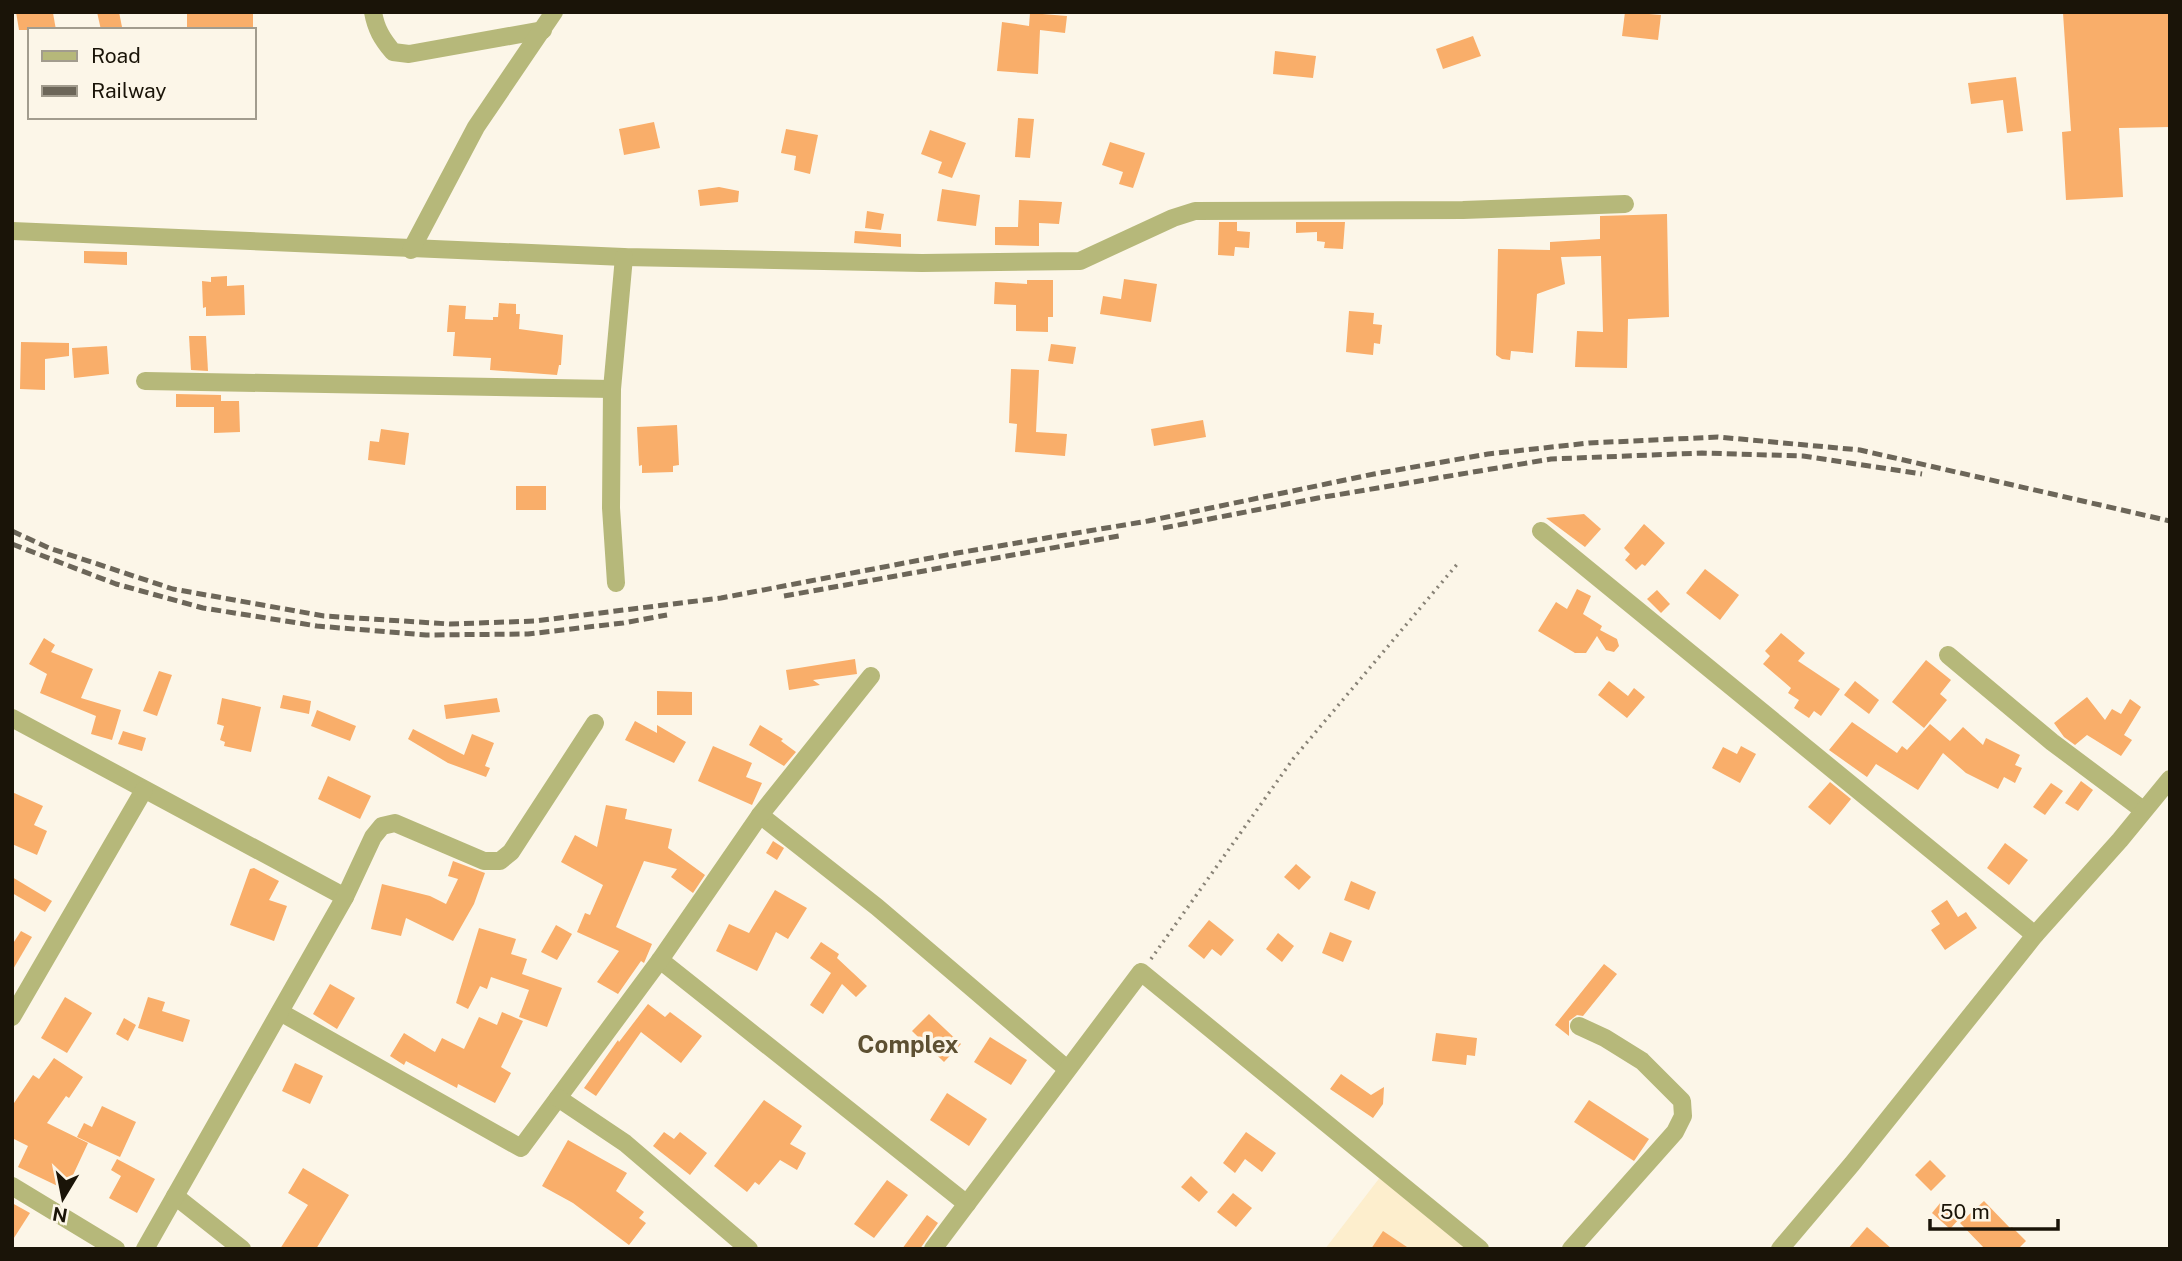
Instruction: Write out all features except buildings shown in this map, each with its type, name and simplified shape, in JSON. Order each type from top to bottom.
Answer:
[{"type":"street","points":[[373,12],[383,40],[393,52],[410,54],[543,30]]},
{"type":"street","points":[[411,250],[476,127],[554,12]]},
{"type":"street","points":[[12,231],[624,257],[922,263],[1080,261],[1173,218],[1195,211],[1463,210],[1625,204]]},
{"type":"street","points":[[616,583],[611,508],[612,389],[624,257]]},
{"type":"street","points":[[145,381],[612,389]]},
{"type":"street","points":[[1541,531],[2035,935]]},
{"type":"street","points":[[1948,655],[2052,741],[2143,810]]},
{"type":"street","points":[[280,1012],[522,1148],[660,960],[760,815],[871,676]]},
{"type":"street","points":[[12,718],[345,897]]},
{"type":"street","points":[[145,1249],[345,897],[373,837],[382,826],[395,823],[484,861],[500,862],[512,852],[595,723]]},
{"type":"street","points":[[1780,1249],[1852,1164],[2035,935],[2120,841],[2170,779]]},
{"type":"street","points":[[12,1017],[17,997],[144,790]]},
{"type":"street","points":[[760,815],[877,907],[1067,1069]]},
{"type":"street","points":[[660,960],[967,1204]]},
{"type":"street","points":[[933,1249],[1141,972],[1480,1249]]},
{"type":"street","points":[[1571,1249],[1675,1132],[1683,1116],[1682,1101],[1642,1061],[1605,1038],[1579,1026]]},
{"type":"street","points":[[558,1098],[625,1143],[749,1249]]},
{"type":"street","points":[[12,1186],[116,1249]]},
{"type":"street","points":[[175,1196],[242,1249]]},
{"type":"path","points":[[1141,972],[1293,759],[1459,562]]},
{"type":"shaded area","points":[[1381,1176],[1470,1249],[1325,1249]]},
{"type":"railway","points":[[12,531],[49,548],[173,589],[324,616],[450,624],[535,621],[721,598],[957,553],[1148,521],[1374,474],[1488,454],[1589,443],[1718,437],[1860,450],[2170,521]]},
{"type":"railway","points":[[1163,528],[1318,498],[1551,459],[1702,453],[1803,456],[1922,474]]},
{"type":"railway","points":[[784,596],[1119,536]]},
{"type":"railway","points":[[12,544],[116,584],[203,608],[317,626],[426,635],[528,634],[667,615]]},
{"type":"district","name":"Complex","points":[[908,1045]]}]
